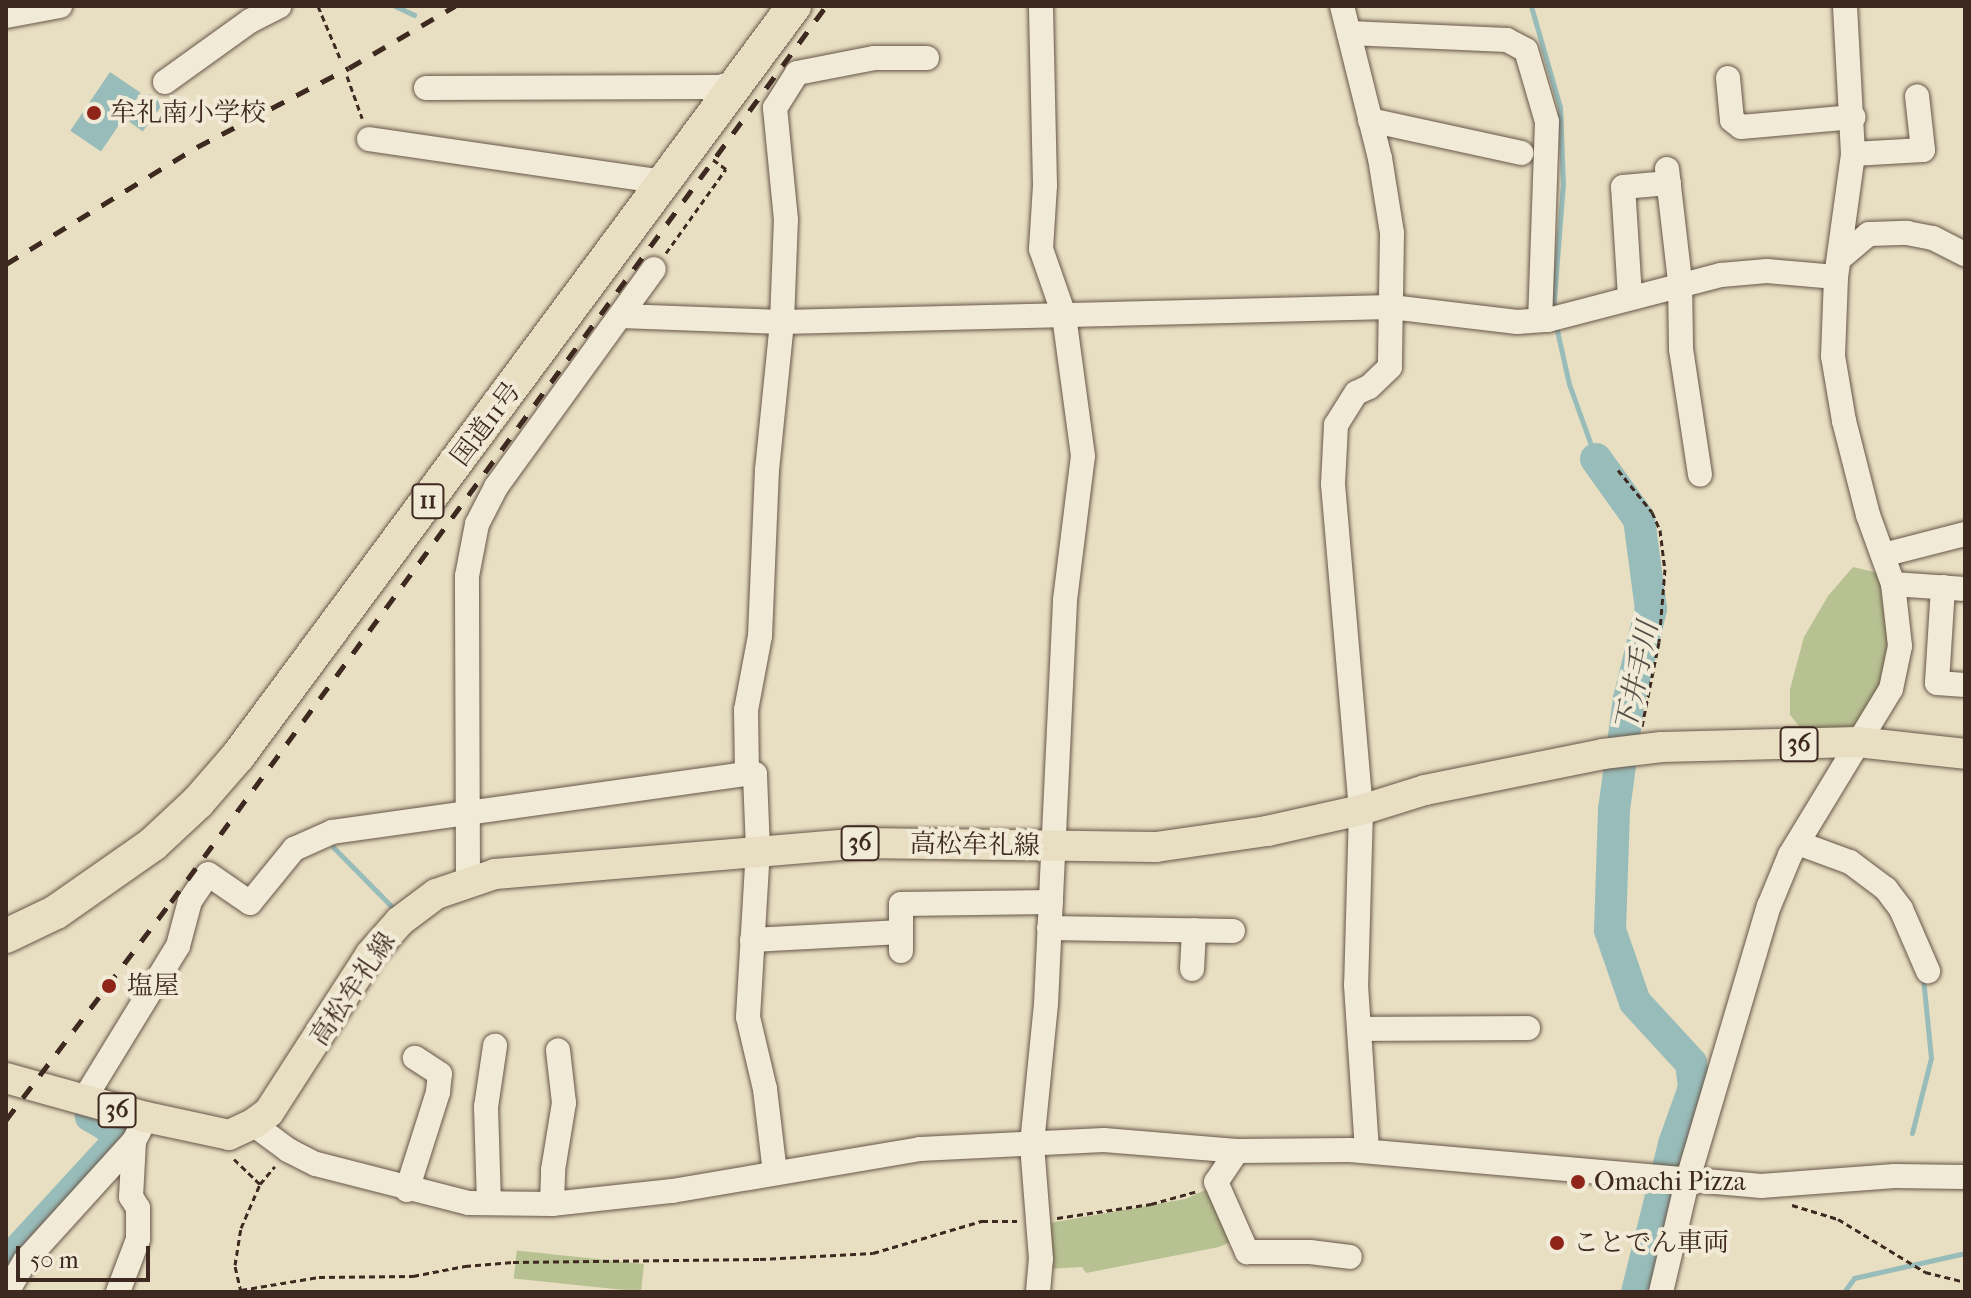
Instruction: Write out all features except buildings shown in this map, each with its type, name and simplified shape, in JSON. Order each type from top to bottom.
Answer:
[{"type":"highway","name":"国道11号","points":[[6,936],[56,912],[106,879],[198,802],[238,756],[665,182],[738,82],[784,11]]},
{"type":"main road","name":"高松牟礼線","points":[[241,1129],[269,1112],[284,1093],[370,955],[400,921],[436,894],[468,881],[537,868],[861,843],[1156,847],[1267,831],[1361,810],[1425,790],[1636,750],[1857,742],[1965,754]]},
{"type":"main road","name":"36","points":[[6,1078],[83,1101],[140,1129],[241,1129]]},
{"type":"street","points":[[165,82],[250,21],[279,6]]},
{"type":"street","points":[[1038,1292],[1041,1259],[1032,1144],[1051,902],[1065,600],[1083,456],[1064,315],[1041,249],[1045,185],[1041,6]]},
{"type":"street","points":[[1342,6],[1370,120],[1392,233],[1390,367],[1369,387],[1356,393],[1336,425],[1333,484],[1361,810],[1356,985],[1367,1151]]},
{"type":"street","points":[[1661,1292],[1674,1180],[1769,906],[1798,843],[1891,689],[1900,646],[1893,584],[1868,515],[1844,421],[1833,356],[1837,268],[1853,154],[1854,117],[1845,6]]},
{"type":"street","points":[[6,16],[50,7]]},
{"type":"street","points":[[1349,33],[1507,40],[1526,50],[1547,122],[1544,320]]},
{"type":"street","points":[[747,774],[746,710],[760,636],[767,470],[782,322],[786,220],[775,108],[797,73],[874,58],[927,58]]},
{"type":"street","points":[[1728,78],[1732,120],[1741,127],[1854,117]]},
{"type":"street","points":[[426,88],[719,87],[738,82]]},
{"type":"street","points":[[1853,154],[1923,150],[1917,96]]},
{"type":"street","points":[[1370,120],[1521,153]]},
{"type":"street","points":[[369,139],[665,182]]},
{"type":"street","points":[[1630,297],[1623,187],[1668,176],[1680,282],[1683,365],[1700,475]]},
{"type":"street","points":[[621,316],[782,322],[1391,307],[1517,322],[1544,320],[1680,282],[1767,271],[1837,268],[1869,234],[1907,233],[1933,238],[1965,254]]},
{"type":"street","points":[[468,881],[465,813],[467,576],[477,524],[496,487],[654,269]]},
{"type":"street","points":[[1883,555],[1965,534]]},
{"type":"street","points":[[1893,584],[1954,588],[1937,683],[1965,685]]},
{"type":"street","points":[[83,1101],[178,946],[190,901],[208,874],[250,903],[294,849],[332,832],[755,774],[758,850],[748,1017],[765,1089],[775,1173]]},
{"type":"street","points":[[1798,843],[1850,862],[1886,889],[1901,909],[1928,971]]},
{"type":"street","points":[[752,940],[901,941],[901,904],[1051,902]]},
{"type":"street","points":[[1049,928],[1233,931]]},
{"type":"street","points":[[1192,969],[1194,930]]},
{"type":"street","points":[[1359,1029],[1528,1028]]},
{"type":"street","points":[[489,1203],[486,1107],[495,1046]]},
{"type":"street","points":[[552,1204],[553,1170],[564,1103],[558,1050]]},
{"type":"street","points":[[407,1190],[434,1108],[440,1074],[415,1058]]},
{"type":"street","points":[[7,1292],[25,1261],[140,1129]]},
{"type":"street","points":[[118,1292],[138,1239],[138,1208],[131,1197],[140,1129]]},
{"type":"street","points":[[241,1129],[316,1164],[407,1190],[469,1203],[552,1204],[672,1191],[920,1149],[1104,1140],[1237,1151],[1367,1151],[1761,1186],[1895,1176],[1965,1177]]},
{"type":"street","points":[[1237,1151],[1216,1182],[1247,1252],[1310,1252],[1350,1257]]},
{"type":"path","points":[[318,6],[340,58]]},
{"type":"path","points":[[347,76],[369,139]]},
{"type":"path","points":[[654,269],[726,169],[702,153]]},
{"type":"path","points":[[1618,470],[1652,512],[1660,530],[1665,569],[1659,642],[1636,750]]},
{"type":"path","points":[[241,1129],[231,1157],[260,1184],[241,1228],[235,1265],[241,1291],[319,1277],[413,1276],[465,1266],[513,1262],[760,1259],[873,1253],[982,1221],[1036,1220],[1188,1196],[1216,1182]]},
{"type":"path","points":[[1761,1186],[1798,1209],[1838,1219],[1925,1272],[1965,1282]]},
{"type":"green space","points":[[1853,567],[1886,575],[1894,606],[1886,688],[1857,726],[1806,735],[1790,715],[1790,689],[1804,637],[1828,596]]},
{"type":"green space","points":[[1217,1185],[1237,1239],[1219,1247],[1086,1273],[1082,1267],[1045,1269],[1050,1223],[1185,1199]]},
{"type":"green space","points":[[517,1251],[644,1264],[641,1292],[514,1278]]},
{"type":"water","points":[[110,72],[141,93],[101,152],[70,131]]},
{"type":"water","points":[[149,94],[163,104],[143,131],[129,122]]},
{"type":"waterway","points":[[395,6],[414,15]]},
{"type":"waterway","name":"下井手川","points":[[1531,6],[1560,107],[1563,184],[1553,312]]},
{"type":"waterway","name":"下井手川","points":[[1556,326],[1569,384],[1596,459]]},
{"type":"waterway","name":"下井手川","points":[[1596,459],[1639,519],[1651,609],[1629,699],[1614,810],[1610,930],[1635,1002],[1691,1063],[1694,1088],[1674,1144],[1637,1292]]},
{"type":"waterway","points":[[333,847],[397,912]]},
{"type":"waterway","points":[[1912,1133],[1931,1058],[1923,978]]},
{"type":"waterway","points":[[6,1271],[22,1246],[115,1145],[115,1135],[108,1126],[91,1116]]},
{"type":"waterway","points":[[1844,1292],[1854,1278],[1965,1253]]},
{"type":"railway","points":[[6,264],[197,147],[349,68],[455,6]]},
{"type":"railway","points":[[6,1120],[171,902],[826,6]]},
{"type":"place","name":"牟礼南小学校","points":[[94,113]]},
{"type":"place","name":"塩屋","points":[[109,986]]},
{"type":"place","name":"Omachi Pizza","points":[[1578,1182]]},
{"type":"place","name":"ことでん車両","points":[[1557,1243]]}]
